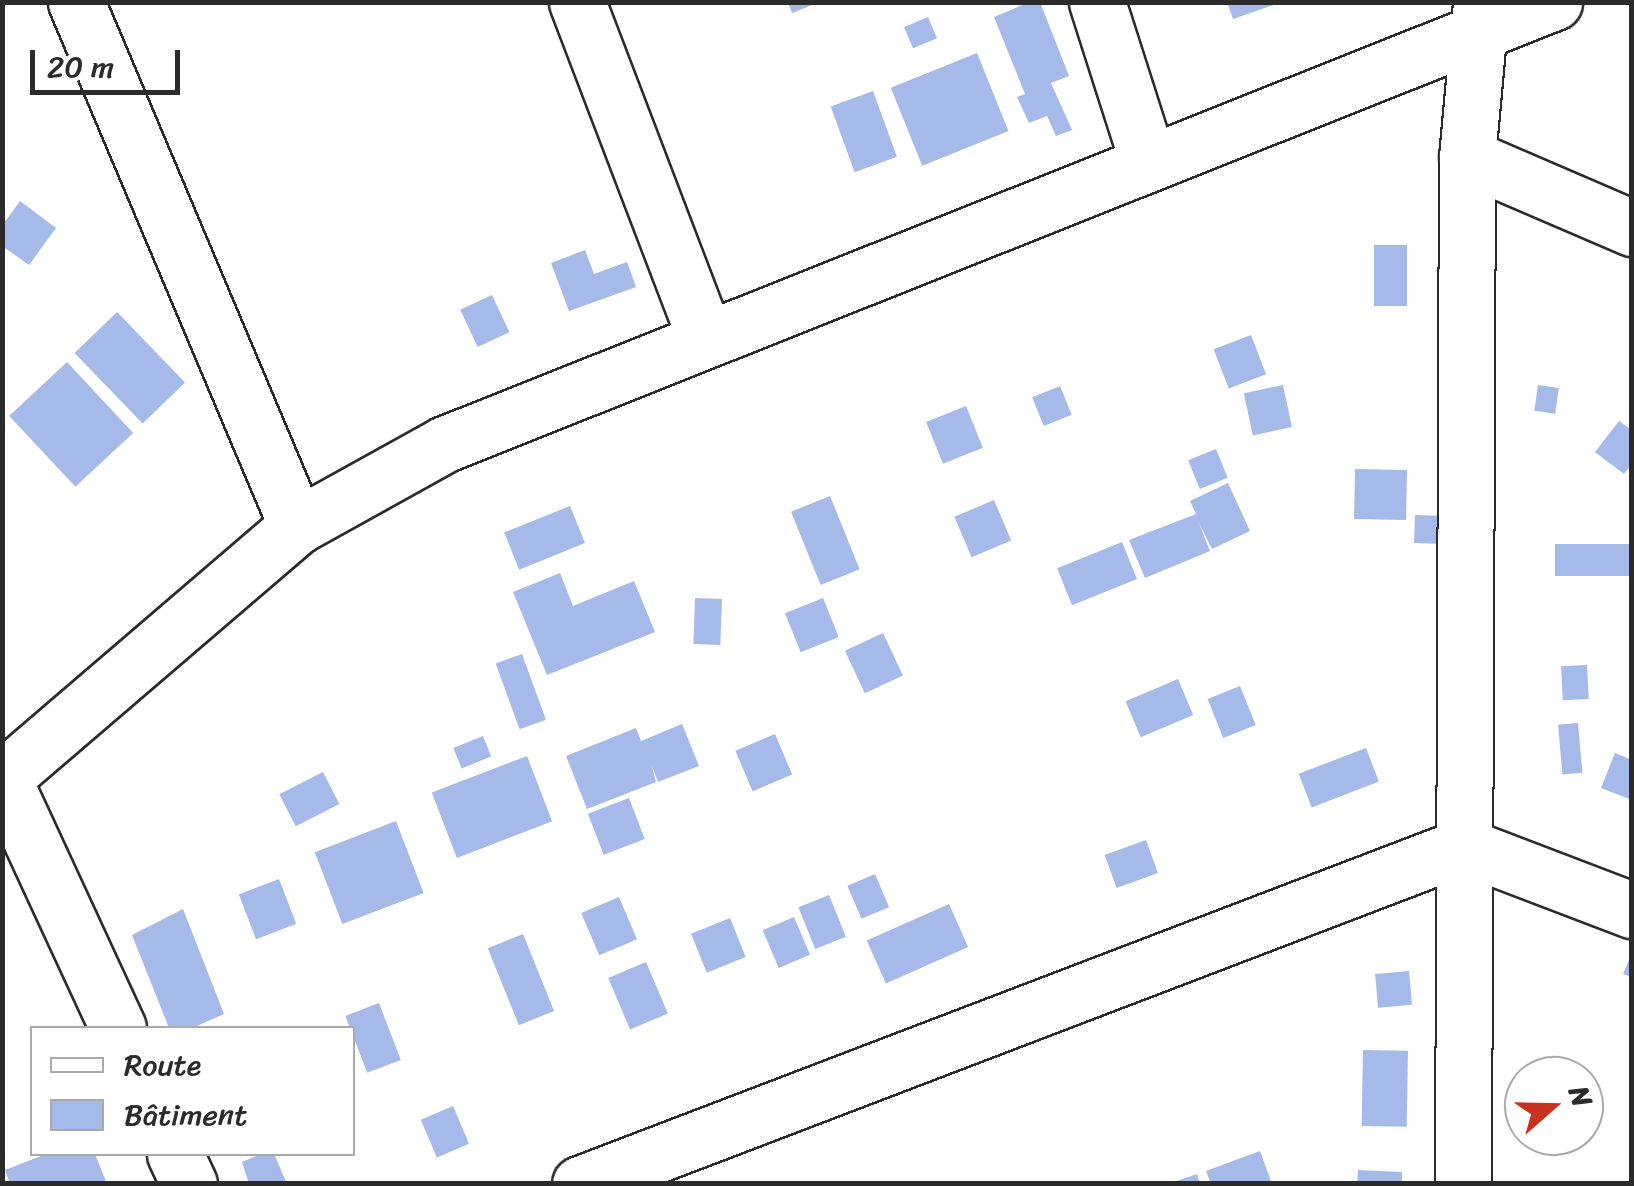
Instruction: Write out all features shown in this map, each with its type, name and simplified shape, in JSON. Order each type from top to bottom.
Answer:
[{"type":"street","points":[[76,2],[297,526]]},
{"type":"street","points":[[577,2],[706,339]]},
{"type":"street","points":[[1097,2],[1148,162]]},
{"type":"street","points":[[117,1026],[3,779],[297,526],[444,444],[1148,162],[1480,18],[1554,2]]},
{"type":"street","points":[[1463,1184],[1467,157],[1480,18]]},
{"type":"street","points":[[1467,157],[1632,228]]},
{"type":"street","points":[[580,1184],[1464,846],[1632,910]]},
{"type":"street","points":[[176,1156],[189,1184]]},
{"type":"building","points":[[788,2],[817,2],[817,3],[792,13]]},
{"type":"building","points":[[1030,2],[1040,2],[1069,76],[1051,83],[1072,130],[1056,136],[1047,116],[1029,123],[1017,97],[1025,94],[994,17]]},
{"type":"building","points":[[1227,2],[1278,2],[1279,3],[1233,19]]},
{"type":"building","points":[[928,17],[937,38],[913,48],[904,27]]},
{"type":"building","points":[[977,53],[1008,131],[922,166],[891,88]]},
{"type":"building","points":[[873,91],[897,157],[855,172],[831,106]]},
{"type":"building","points":[[20,201],[56,228],[29,265],[2,246],[2,226]]},
{"type":"building","points":[[1374,245],[1407,245],[1407,306],[1374,306]]},
{"type":"building","points":[[585,250],[594,274],[627,262],[636,287],[569,311],[551,263]]},
{"type":"building","points":[[492,295],[509,332],[478,347],[460,310]]},
{"type":"building","points":[[117,312],[185,382],[143,423],[75,353]]},
{"type":"building","points":[[1251,335],[1266,374],[1229,389],[1214,349]]},
{"type":"building","points":[[67,362],[133,433],[75,487],[9,416]]},
{"type":"building","points":[[1283,385],[1292,427],[1253,435],[1244,393]]},
{"type":"building","points":[[1538,385],[1559,388],[1555,414],[1534,411]]},
{"type":"building","points":[[1060,386],[1072,415],[1044,426],[1032,397]]},
{"type":"building","points":[[966,406],[983,448],[943,464],[926,422]]},
{"type":"building","points":[[1619,421],[1632,430],[1632,464],[1624,474],[1595,452]]},
{"type":"building","points":[[1216,449],[1228,478],[1200,489],[1188,460]]},
{"type":"building","points":[[1355,469],[1407,470],[1406,520],[1354,519]]},
{"type":"building","points":[[1228,483],[1250,531],[1212,549],[1199,523],[1210,551],[1145,578],[1129,540],[1196,514],[1190,501]]},
{"type":"building","points":[[830,496],[860,569],[821,585],[791,512]]},
{"type":"building","points":[[994,500],[1011,541],[972,557],[954,517]]},
{"type":"building","points":[[570,506],[585,543],[519,570],[504,533]]},
{"type":"building","points":[[1415,515],[1439,516],[1438,544],[1414,543]]},
{"type":"building","points":[[1122,542],[1137,579],[1072,605],[1057,568]]},
{"type":"building","points":[[1555,544],[1632,544],[1632,576],[1555,576]]},
{"type":"building","points":[[560,573],[573,606],[634,581],[655,632],[547,675],[513,592]]},
{"type":"building","points":[[695,598],[722,599],[720,645],[693,644]]},
{"type":"building","points":[[823,598],[839,637],[801,652],[785,613]]},
{"type":"building","points":[[883,633],[903,676],[865,693],[845,651]]},
{"type":"building","points":[[522,654],[546,720],[520,729],[496,664]]},
{"type":"building","points":[[1587,665],[1589,699],[1563,700],[1561,666]]},
{"type":"building","points":[[1178,679],[1193,715],[1141,737],[1126,701]]},
{"type":"building","points":[[1240,686],[1256,725],[1223,738],[1208,699]]},
{"type":"building","points":[[1578,723],[1582,773],[1562,775],[1558,725]]},
{"type":"building","points":[[682,724],[699,766],[658,782],[652,766],[656,782],[587,809],[566,756],[636,728],[641,741]]},
{"type":"building","points":[[775,734],[792,775],[753,791],[735,751]]},
{"type":"building","points":[[483,736],[491,756],[462,768],[453,748]]},
{"type":"building","points":[[1366,748],[1379,782],[1312,807],[1299,774]]},
{"type":"building","points":[[1615,753],[1632,760],[1632,800],[1601,788]]},
{"type":"building","points":[[527,756],[552,821],[457,858],[432,793]]},
{"type":"building","points":[[323,772],[339,804],[296,826],[279,794]]},
{"type":"building","points":[[629,798],[645,839],[604,855],[588,814]]},
{"type":"building","points":[[396,821],[424,893],[342,924],[315,852]]},
{"type":"building","points":[[1146,840],[1158,873],[1117,888],[1105,855]]},
{"type":"building","points":[[875,874],[889,907],[861,919],[847,886]]},
{"type":"building","points":[[279,879],[296,924],[256,939],[239,894]]},
{"type":"building","points":[[829,895],[846,937],[815,949],[798,907]]},
{"type":"building","points":[[619,897],[637,939],[599,955],[581,913]]},
{"type":"building","points":[[949,904],[968,947],[886,984],[867,941]]},
{"type":"building","points":[[183,909],[224,1014],[197,1026],[168,1026],[132,935]]},
{"type":"building","points":[[794,917],[810,955],[779,968],[763,930]]},
{"type":"building","points":[[730,918],[746,957],[707,973],[691,934]]},
{"type":"building","points":[[523,934],[554,1011],[519,1025],[488,948]]},
{"type":"building","points":[[1632,953],[1632,977],[1623,974]]},
{"type":"building","points":[[646,962],[668,1014],[630,1030],[608,978]]},
{"type":"building","points":[[1409,971],[1412,1005],[1378,1008],[1375,974]]},
{"type":"building","points":[[379,1003],[401,1060],[367,1073],[355,1041],[355,1026],[349,1026],[345,1016]]},
{"type":"building","points":[[1363,1050],[1408,1051],[1407,1127],[1362,1126]]},
{"type":"building","points":[[453,1106],[469,1144],[437,1157],[421,1120]]},
{"type":"building","points":[[1260,1151],[1272,1184],[1211,1184],[1206,1171]]},
{"type":"building","points":[[41,1156],[96,1156],[107,1184],[10,1184],[5,1170]]},
{"type":"building","points":[[256,1156],[275,1156],[287,1184],[249,1184],[242,1162]]},
{"type":"building","points":[[1358,1170],[1402,1172],[1402,1184],[1357,1184]]},
{"type":"building","points":[[1197,1174],[1200,1184],[1171,1184],[1171,1183]]}]
